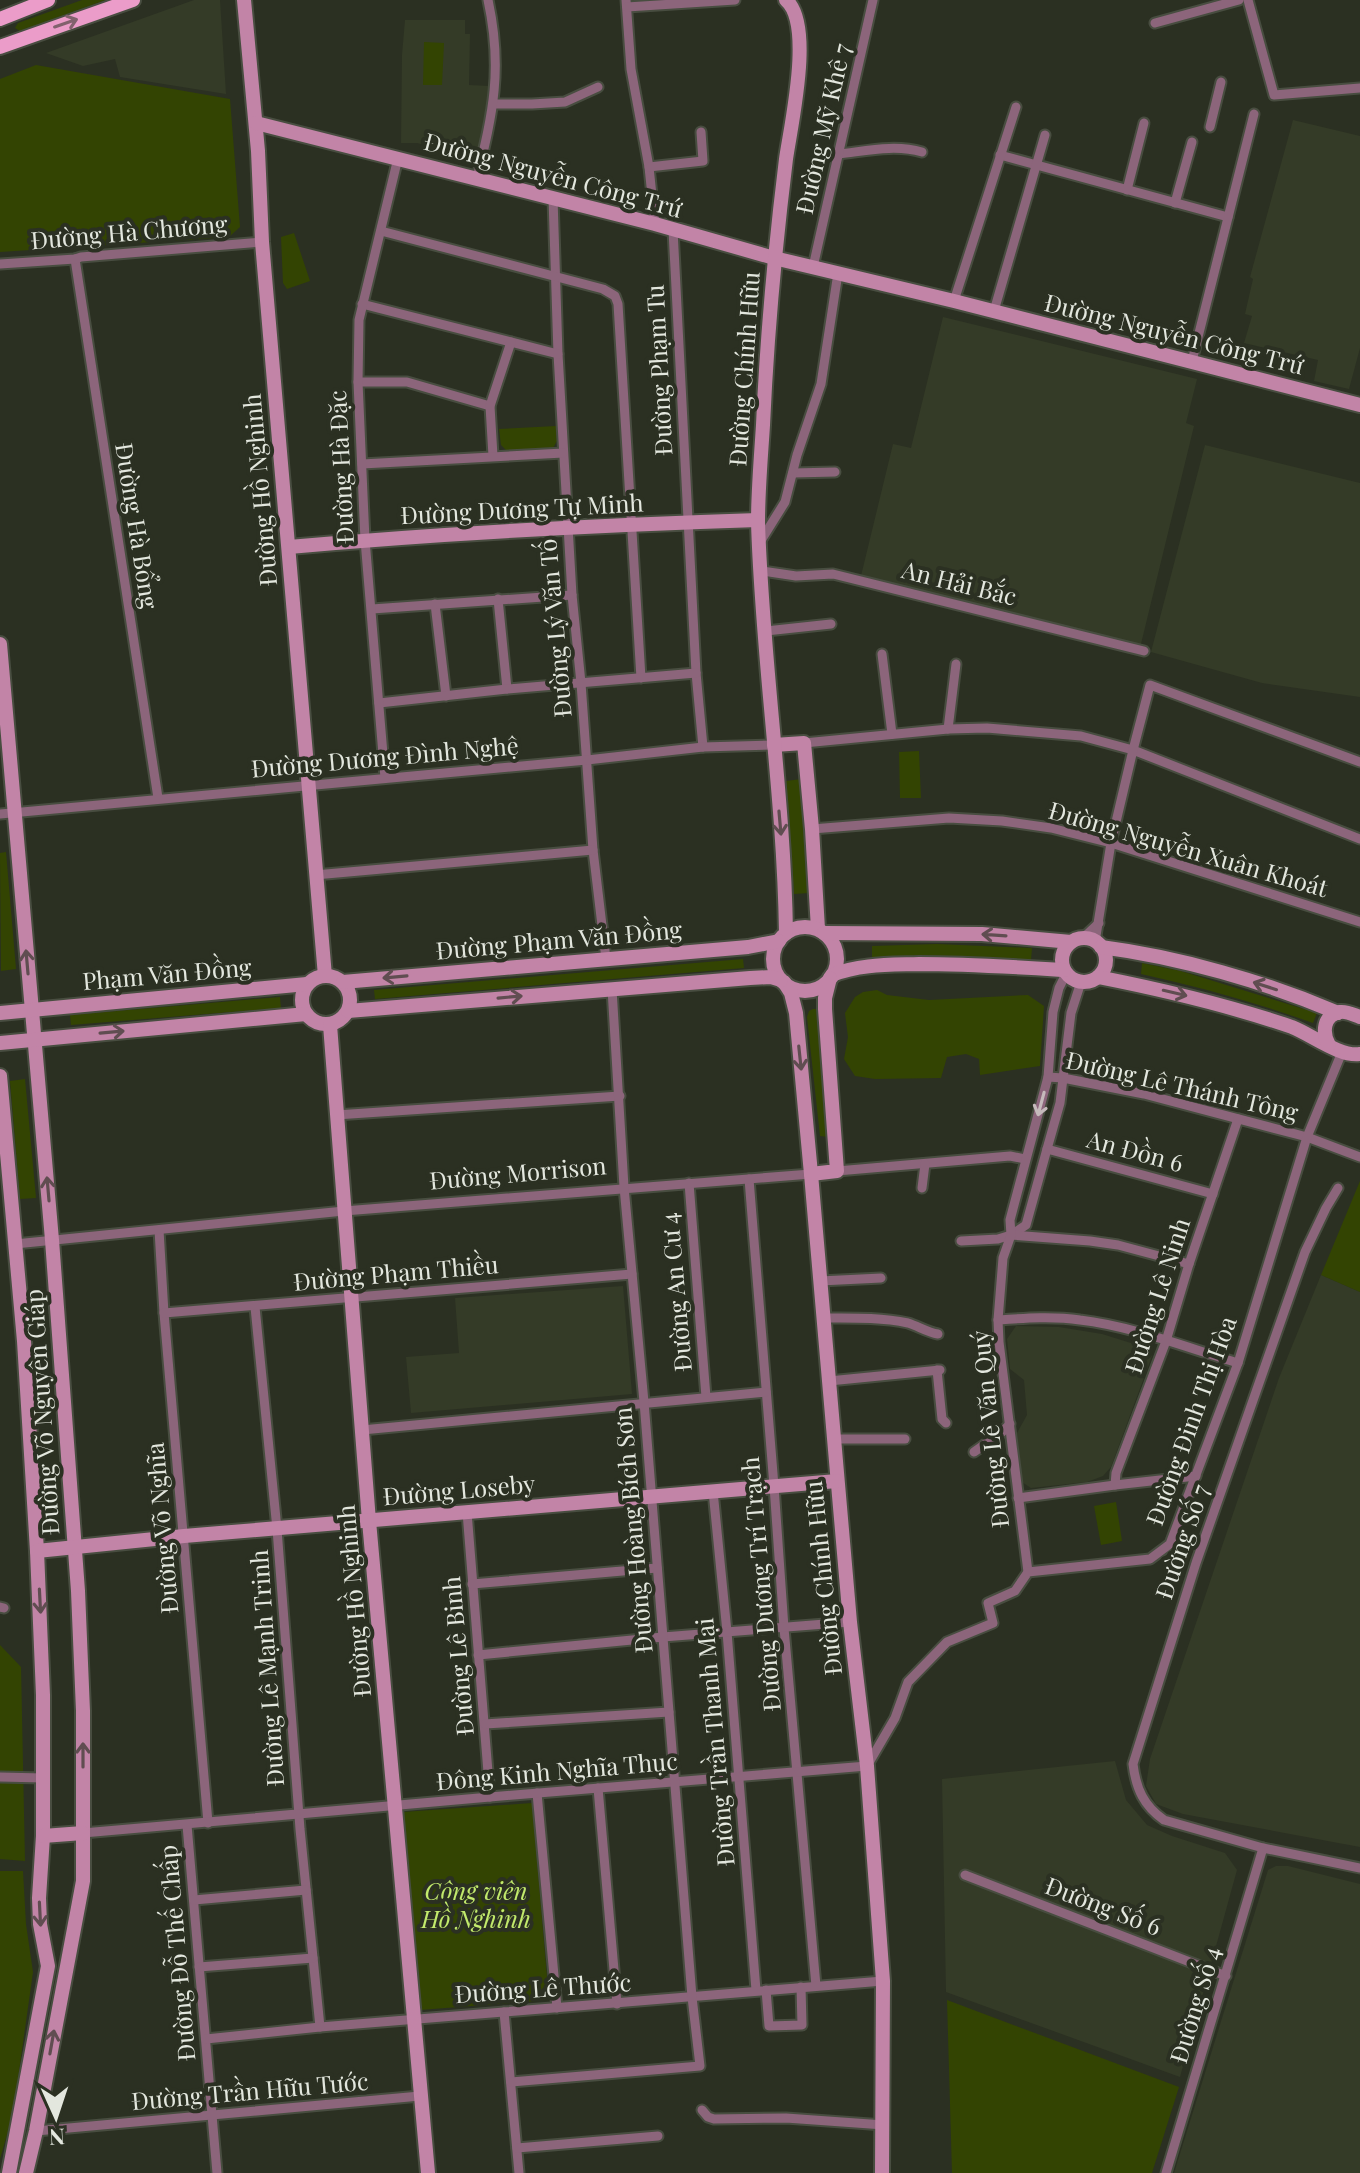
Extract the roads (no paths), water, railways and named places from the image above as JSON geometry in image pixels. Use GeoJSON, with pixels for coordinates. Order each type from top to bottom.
{"type":"FeatureCollection","features":[{"type":"Feature","properties":{"kind":"main road"},"geometry":{"type":"LineString","coordinates":[[0,19],[48,0]]}},
{"type":"Feature","properties":{"kind":"main road"},"geometry":{"type":"LineString","coordinates":[[0,47],[133,0]]}},
{"type":"Feature","properties":{"kind":"street","name":"Đường Hồ Nghinh"},"geometry":{"type":"LineString","coordinates":[[244,0],[325,976]]}},
{"type":"Feature","properties":{"kind":"street"},"geometry":{"type":"LineString","coordinates":[[477,178],[496,77],[496,44],[488,0]]}},
{"type":"Feature","properties":{"kind":"street"},"geometry":{"type":"LineString","coordinates":[[655,224],[649,167],[631,69],[627,4],[735,0]]}},
{"type":"Feature","properties":{"kind":"street","name":"Đường Chính Hữu"},"geometry":{"type":"LineString","coordinates":[[782,937],[786,900],[758,520],[767,331],[799,68],[798,23],[795,12],[786,0]]}},
{"type":"Feature","properties":{"kind":"street","name":"Đường Mỹ Khê 7"},"geometry":{"type":"LineString","coordinates":[[813,267],[873,0]]}},
{"type":"Feature","properties":{"kind":"street"},"geometry":{"type":"LineString","coordinates":[[1155,23],[1239,0]]}},
{"type":"Feature","properties":{"kind":"street"},"geometry":{"type":"LineString","coordinates":[[1248,0],[1274,95],[1360,88]]}},
{"type":"Feature","properties":{"kind":"street"},"geometry":{"type":"LineString","coordinates":[[1210,127],[1221,82]]}},
{"type":"Feature","properties":{"kind":"street"},"geometry":{"type":"LineString","coordinates":[[493,104],[565,102],[598,87]]}},
{"type":"Feature","properties":{"kind":"street"},"geometry":{"type":"LineString","coordinates":[[954,301],[1016,107]]}},
{"type":"Feature","properties":{"kind":"street"},"geometry":{"type":"LineString","coordinates":[[1192,361],[1254,114]]}},
{"type":"Feature","properties":{"kind":"street","name":"Đường Nguyễn Công Trứ"},"geometry":{"type":"LineString","coordinates":[[256,123],[655,224],[774,258],[1360,405]]}},
{"type":"Feature","properties":{"kind":"street"},"geometry":{"type":"LineString","coordinates":[[1127,190],[1144,123]]}},
{"type":"Feature","properties":{"kind":"street"},"geometry":{"type":"LineString","coordinates":[[649,167],[703,161],[701,132]]}},
{"type":"Feature","properties":{"kind":"street"},"geometry":{"type":"LineString","coordinates":[[994,311],[1045,135]]}},
{"type":"Feature","properties":{"kind":"street"},"geometry":{"type":"LineString","coordinates":[[1175,203],[1192,142]]}},
{"type":"Feature","properties":{"kind":"street"},"geometry":{"type":"LineString","coordinates":[[839,154],[890,148],[922,152]]}},
{"type":"Feature","properties":{"kind":"street"},"geometry":{"type":"LineString","coordinates":[[1000,155],[1228,217]]}},
{"type":"Feature","properties":{"kind":"street","name":"Đường Hà Đặc"},"geometry":{"type":"LineString","coordinates":[[385,778],[365,540],[358,382],[359,320],[398,158]]}},
{"type":"Feature","properties":{"kind":"street","name":"Đường Lý Văn Tố"},"geometry":{"type":"LineString","coordinates":[[553,198],[558,354],[572,595],[593,850],[606,959]]}},
{"type":"Feature","properties":{"kind":"street","name":"Đường Phạm Tu"},"geometry":{"type":"LineString","coordinates":[[673,230],[696,673],[703,747]]}},
{"type":"Feature","properties":{"kind":"street"},"geometry":{"type":"LineString","coordinates":[[381,231],[603,289],[615,296],[618,304],[641,678]]}},
{"type":"Feature","properties":{"kind":"street","name":"Đường Hà Chương"},"geometry":{"type":"LineString","coordinates":[[0,264],[78,255],[262,242]]}},
{"type":"Feature","properties":{"kind":"street","name":"Đường Hà Bổng"},"geometry":{"type":"LineString","coordinates":[[78,255],[158,798]]}},
{"type":"Feature","properties":{"kind":"street"},"geometry":{"type":"LineString","coordinates":[[760,542],[785,502],[821,384],[838,273]]}},
{"type":"Feature","properties":{"kind":"street"},"geometry":{"type":"LineString","coordinates":[[362,304],[558,354]]}},
{"type":"Feature","properties":{"kind":"street"},"geometry":{"type":"LineString","coordinates":[[493,456],[490,406],[511,342]]}},
{"type":"Feature","properties":{"kind":"street"},"geometry":{"type":"LineString","coordinates":[[358,382],[407,382],[490,406]]}},
{"type":"Feature","properties":{"kind":"street"},"geometry":{"type":"LineString","coordinates":[[362,464],[563,453]]}},
{"type":"Feature","properties":{"kind":"street"},"geometry":{"type":"LineString","coordinates":[[793,473],[835,472]]}},
{"type":"Feature","properties":{"kind":"street","name":"Đường Dương Tự Minh"},"geometry":{"type":"LineString","coordinates":[[289,547],[568,527],[758,520]]}},
{"type":"Feature","properties":{"kind":"street","name":"An Hải Bắc"},"geometry":{"type":"LineString","coordinates":[[762,571],[796,576],[833,574],[1144,651]]}},
{"type":"Feature","properties":{"kind":"street"},"geometry":{"type":"LineString","coordinates":[[372,609],[572,595]]}},
{"type":"Feature","properties":{"kind":"street"},"geometry":{"type":"LineString","coordinates":[[498,599],[507,689]]}},
{"type":"Feature","properties":{"kind":"street"},"geometry":{"type":"LineString","coordinates":[[435,604],[446,696]]}},
{"type":"Feature","properties":{"kind":"street"},"geometry":{"type":"LineString","coordinates":[[766,631],[831,624]]}},
{"type":"Feature","properties":{"kind":"street","name":"Đường Võ Nguyên Giáp"},"geometry":{"type":"LineString","coordinates":[[0,644],[7,813],[31,1010],[52,1240],[75,1547],[83,1711],[83,1881],[26,2173]]}},
{"type":"Feature","properties":{"kind":"street"},"geometry":{"type":"LineString","coordinates":[[882,654],[892,734]]}},
{"type":"Feature","properties":{"kind":"street"},"geometry":{"type":"LineString","coordinates":[[948,729],[956,664]]}},
{"type":"Feature","properties":{"kind":"street"},"geometry":{"type":"LineString","coordinates":[[379,703],[696,673]]}},
{"type":"Feature","properties":{"kind":"street"},"geometry":{"type":"LineString","coordinates":[[1065,972],[1062,955],[1088,942],[1099,923],[1111,843],[1150,685],[1360,762]]}},
{"type":"Feature","properties":{"kind":"street"},"geometry":{"type":"LineString","coordinates":[[774,745],[948,729],[987,728],[1081,736],[1133,750],[1360,839]]}},
{"type":"Feature","properties":{"kind":"street"},"geometry":{"type":"LineString","coordinates":[[804,743],[821,931],[834,945],[837,960],[825,998],[837,1171]]}},
{"type":"Feature","properties":{"kind":"street","name":"Đường Dương Đình Nghệ"},"geometry":{"type":"LineString","coordinates":[[7,813],[703,747],[774,745]]}},
{"type":"Feature","properties":{"kind":"street","name":"Đường Nguyễn Xuân Khoát"},"geometry":{"type":"LineString","coordinates":[[812,829],[962,819],[1051,828],[1111,843],[1360,922]]}},
{"type":"Feature","properties":{"kind":"street"},"geometry":{"type":"LineString","coordinates":[[315,875],[593,850]]}},
{"type":"Feature","properties":{"kind":"street"},"geometry":{"type":"LineString","coordinates":[[783,981],[777,973],[773,956],[782,937],[801,927],[821,931],[982,934],[1088,942],[1138,952],[1191,964],[1316,1003],[1338,1013],[1359,1013]]}},
{"type":"Feature","properties":{"kind":"street","name":"Đường Phạm Văn Đồng"},"geometry":{"type":"LineString","coordinates":[[343,982],[756,946],[782,937]]}},
{"type":"Feature","properties":{"kind":"street"},"geometry":{"type":"LineString","coordinates":[[348,1011],[771,977],[800,990],[808,990],[817,988],[831,976],[855,967],[903,964],[1000,965],[1065,972],[1081,982],[1098,977],[1106,962],[1088,942]]}},
{"type":"Feature","properties":{"kind":"street","name":"Đường Lê Văn Quý"},"geometry":{"type":"LineString","coordinates":[[1028,1572],[998,1320],[1003,1258],[1011,1235],[1010,1220],[1048,1077],[1053,1012],[1065,972]]}},
{"type":"Feature","properties":{"kind":"street"},"geometry":{"type":"LineString","coordinates":[[325,976],[343,982],[350,993],[348,1011],[330,1025],[313,1021],[306,1014],[302,1002],[307,984],[325,976]]}},
{"type":"Feature","properties":{"kind":"street"},"geometry":{"type":"LineString","coordinates":[[1098,977],[1234,1008],[1307,1033],[1349,1053]]}},
{"type":"Feature","properties":{"kind":"street","name":"Đường Chính Hữu"},"geometry":{"type":"LineString","coordinates":[[783,981],[791,993],[796,1013],[850,1622],[867,1766],[883,1981],[882,2173]]}},
{"type":"Feature","properties":{"kind":"street","name":"Đường Lê Văn Quý"},"geometry":{"type":"LineString","coordinates":[[1011,1235],[1026,1225],[1060,1103],[1071,1013],[1081,982]]}},
{"type":"Feature","properties":{"kind":"street","name":"Phạm Văn Đồng"},"geometry":{"type":"LineString","coordinates":[[31,1010],[307,984]]}},
{"type":"Feature","properties":{"kind":"street","name":"Đường Hoàng Bích Sơn"},"geometry":{"type":"LineString","coordinates":[[511,2082],[700,2066],[624,1187],[612,989]]}},
{"type":"Feature","properties":{"kind":"street"},"geometry":{"type":"LineString","coordinates":[[0,1013],[31,1010]]}},
{"type":"Feature","properties":{"kind":"street"},"geometry":{"type":"LineString","coordinates":[[1338,1013],[1332,1016],[1324,1033],[1349,1053]]}},
{"type":"Feature","properties":{"kind":"street"},"geometry":{"type":"LineString","coordinates":[[0,1043],[306,1014]]}},
{"type":"Feature","properties":{"kind":"street","name":"Đường Hồ Nghinh"},"geometry":{"type":"LineString","coordinates":[[330,1025],[369,1521],[428,2173]]}},
{"type":"Feature","properties":{"kind":"street","name":"Đường Đinh Thị Hòa"},"geometry":{"type":"LineString","coordinates":[[1028,1572],[1150,1559],[1170,1544],[1238,1363],[1307,1137],[1349,1053]]}},
{"type":"Feature","properties":{"kind":"street","name":"Đường Võ Nguyên Giáp"},"geometry":{"type":"LineString","coordinates":[[0,1076],[24,1341],[37,1551],[43,1778],[39,1898],[40,1924],[48,1966],[9,2173]]}},
{"type":"Feature","properties":{"kind":"street","name":"Đường Lê Thánh Tông"},"geometry":{"type":"LineString","coordinates":[[1048,1077],[1144,1094],[1307,1137],[1360,1157]]}},
{"type":"Feature","properties":{"kind":"street"},"geometry":{"type":"LineString","coordinates":[[336,1115],[620,1096]]}},
{"type":"Feature","properties":{"kind":"street","name":"Đường Lê Ninh"},"geometry":{"type":"LineString","coordinates":[[1115,1485],[1116,1473],[1166,1341],[1238,1119]]}},
{"type":"Feature","properties":{"kind":"street","name":"An Đồn 6"},"geometry":{"type":"LineString","coordinates":[[1047,1149],[1213,1194]]}},
{"type":"Feature","properties":{"kind":"street","name":"Đường Morrison"},"geometry":{"type":"LineString","coordinates":[[15,1244],[624,1187],[1010,1156],[1025,1159]]}},
{"type":"Feature","properties":{"kind":"street"},"geometry":{"type":"LineString","coordinates":[[922,1188],[925,1164]]}},
{"type":"Feature","properties":{"kind":"street","name":"Đường Dương Trí Trạch"},"geometry":{"type":"LineString","coordinates":[[749,1179],[816,1986]]}},
{"type":"Feature","properties":{"kind":"street","name":"Đường An Cư 4"},"geometry":{"type":"LineString","coordinates":[[689,1183],[706,1397]]}},
{"type":"Feature","properties":{"kind":"street","name":"Đường Số 7"},"geometry":{"type":"LineString","coordinates":[[1338,1188],[1305,1252],[1196,1563],[1133,1764],[1140,1795],[1164,1820],[1258,1847],[1360,1868]]}},
{"type":"Feature","properties":{"kind":"street","name":"Đường Võ Nghĩa"},"geometry":{"type":"LineString","coordinates":[[159,1230],[208,1823]]}},
{"type":"Feature","properties":{"kind":"street"},"geometry":{"type":"LineString","coordinates":[[961,1241],[998,1239],[1011,1235],[1118,1245],[1189,1264]]}},
{"type":"Feature","properties":{"kind":"street","name":"Đường Phạm Thiều"},"geometry":{"type":"LineString","coordinates":[[164,1313],[632,1274]]}},
{"type":"Feature","properties":{"kind":"street"},"geometry":{"type":"LineString","coordinates":[[820,1281],[881,1278]]}},
{"type":"Feature","properties":{"kind":"street","name":"Đường Lê Mạnh Trinh"},"geometry":{"type":"LineString","coordinates":[[255,1307],[320,2027]]}},
{"type":"Feature","properties":{"kind":"street"},"geometry":{"type":"LineString","coordinates":[[823,1318],[862,1318],[910,1324],[938,1334]]}},
{"type":"Feature","properties":{"kind":"street"},"geometry":{"type":"LineString","coordinates":[[998,1320],[1083,1320],[1238,1363]]}},
{"type":"Feature","properties":{"kind":"street"},"geometry":{"type":"LineString","coordinates":[[829,1381],[939,1370],[942,1419],[946,1423]]}},
{"type":"Feature","properties":{"kind":"street"},"geometry":{"type":"LineString","coordinates":[[362,1430],[766,1392]]}},
{"type":"Feature","properties":{"kind":"street"},"geometry":{"type":"LineString","coordinates":[[974,1452],[1010,1424]]}},
{"type":"Feature","properties":{"kind":"street"},"geometry":{"type":"LineString","coordinates":[[833,1439],[905,1439]]}},
{"type":"Feature","properties":{"kind":"street"},"geometry":{"type":"LineString","coordinates":[[1018,1498],[1196,1476]]}},
{"type":"Feature","properties":{"kind":"street","name":"Đường Loseby"},"geometry":{"type":"LineString","coordinates":[[37,1551],[837,1481]]}},
{"type":"Feature","properties":{"kind":"street","name":"Đường Trần Thanh Mại"},"geometry":{"type":"LineString","coordinates":[[713,1491],[761,1990],[769,2026],[802,2025],[801,1987]]}},
{"type":"Feature","properties":{"kind":"street","name":"Đường Lê Binh"},"geometry":{"type":"LineString","coordinates":[[467,1512],[490,1797]]}},
{"type":"Feature","properties":{"kind":"street"},"geometry":{"type":"LineString","coordinates":[[472,1584],[657,1568]]}},
{"type":"Feature","properties":{"kind":"street"},"geometry":{"type":"LineString","coordinates":[[867,1766],[895,1718],[908,1682],[947,1642],[993,1623],[988,1603],[1015,1591],[1028,1572]]}},
{"type":"Feature","properties":{"kind":"street"},"geometry":{"type":"LineString","coordinates":[[478,1655],[850,1622]]}},
{"type":"Feature","properties":{"kind":"street"},"geometry":{"type":"LineString","coordinates":[[485,1724],[669,1712]]}},
{"type":"Feature","properties":{"kind":"street","name":"Đông Kinh Nghĩa Thục"},"geometry":{"type":"LineString","coordinates":[[83,1833],[867,1766]]}},
{"type":"Feature","properties":{"kind":"street"},"geometry":{"type":"LineString","coordinates":[[0,1777],[43,1778]]}},
{"type":"Feature","properties":{"kind":"street"},"geometry":{"type":"LineString","coordinates":[[598,1788],[617,2004]]}},
{"type":"Feature","properties":{"kind":"street"},"geometry":{"type":"LineString","coordinates":[[537,1793],[557,2008]]}},
{"type":"Feature","properties":{"kind":"street","name":"Đường Đỗ Thế Chấp"},"geometry":{"type":"LineString","coordinates":[[187,1825],[217,2173]]}},
{"type":"Feature","properties":{"kind":"street"},"geometry":{"type":"LineString","coordinates":[[43,1836],[83,1833]]}},
{"type":"Feature","properties":{"kind":"street","name":"Đường Số 4"},"geometry":{"type":"LineString","coordinates":[[1166,2173],[1226,1976],[1258,1847]]}},
{"type":"Feature","properties":{"kind":"street","name":"Đường Số 6"},"geometry":{"type":"LineString","coordinates":[[965,1875],[1226,1976]]}},
{"type":"Feature","properties":{"kind":"street"},"geometry":{"type":"LineString","coordinates":[[194,1900],[306,1890]]}},
{"type":"Feature","properties":{"kind":"street"},"geometry":{"type":"LineString","coordinates":[[199,1967],[313,1958]]}},
{"type":"Feature","properties":{"kind":"street","name":"Đường Lê Thước"},"geometry":{"type":"LineString","coordinates":[[206,2039],[883,1981]]}},
{"type":"Feature","properties":{"kind":"street"},"geometry":{"type":"LineString","coordinates":[[504,2012],[519,2173]]}},
{"type":"Feature","properties":{"kind":"street","name":"Đường Trần Hữu Tước"},"geometry":{"type":"LineString","coordinates":[[36,2131],[420,2096]]}},
{"type":"Feature","properties":{"kind":"street"},"geometry":{"type":"LineString","coordinates":[[702,2110],[714,2119],[786,2118],[884,2125]]}},
{"type":"Feature","properties":{"kind":"street"},"geometry":{"type":"LineString","coordinates":[[19,2129],[36,2131]]}},
{"type":"Feature","properties":{"kind":"street"},"geometry":{"type":"LineString","coordinates":[[517,2148],[658,2136]]}},
{"type":"Feature","properties":{"kind":"park label","name":"Công viên Hồ Nghinh"},"geometry":{"type":"Point","coordinates":[476,1906]}}]}
